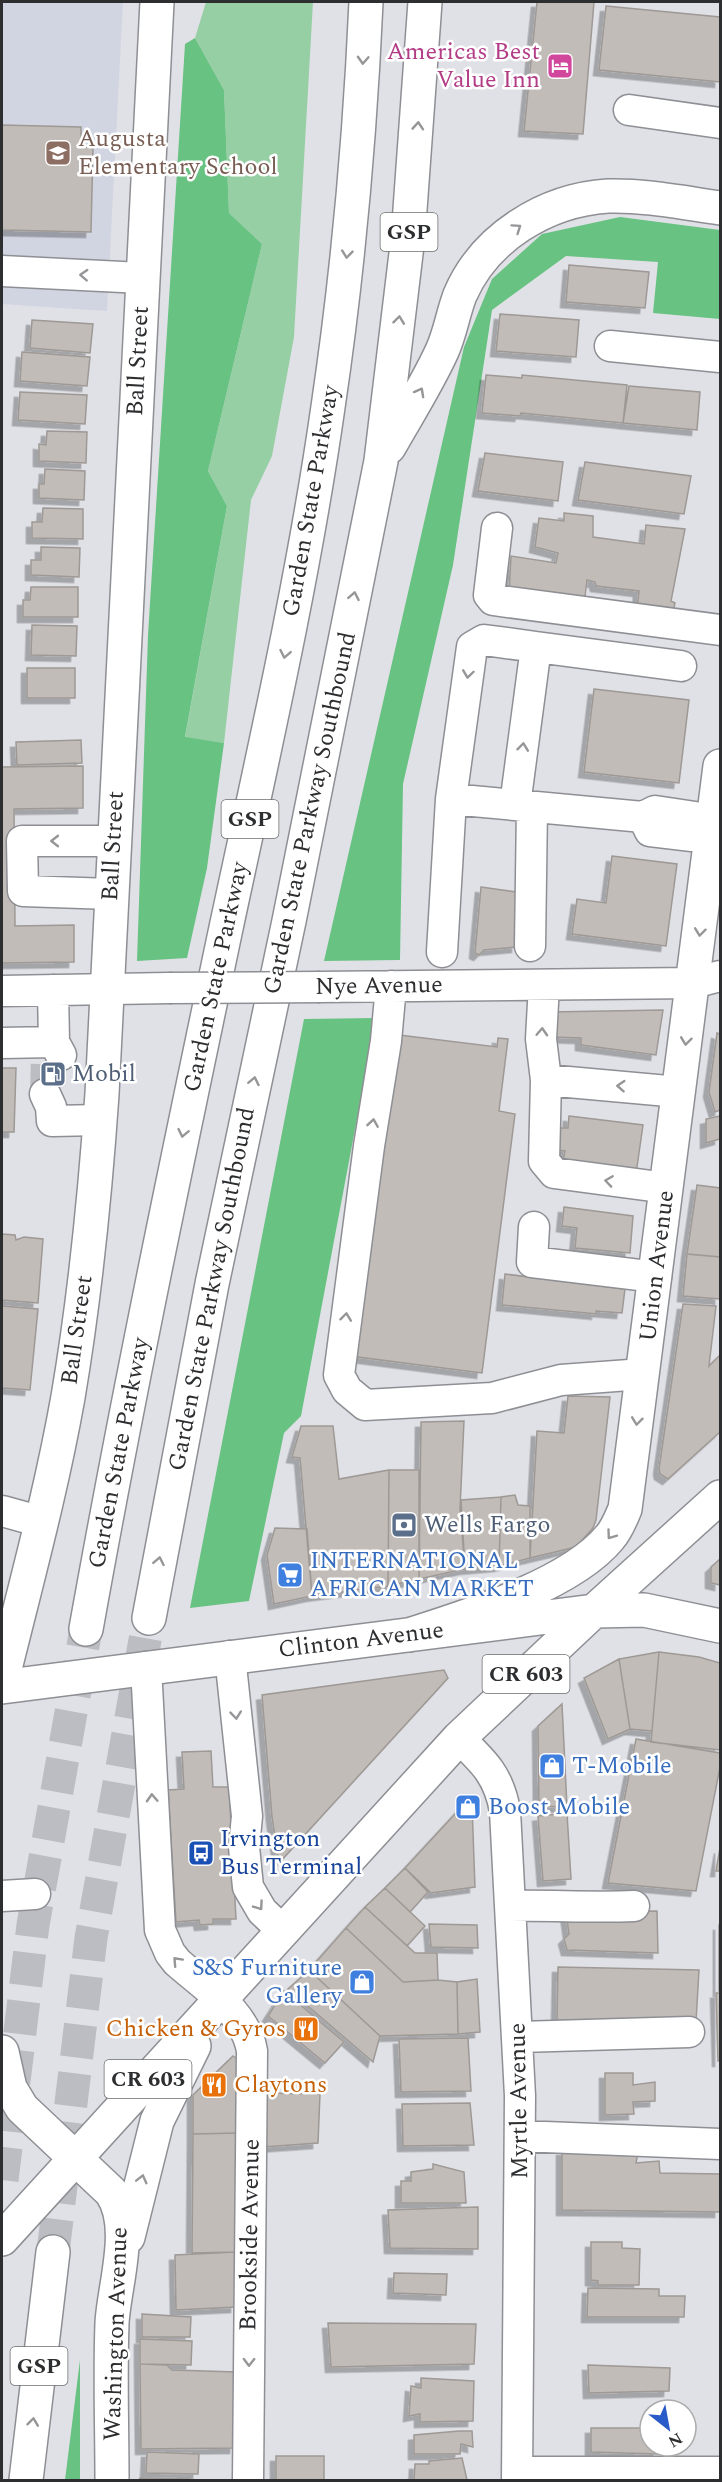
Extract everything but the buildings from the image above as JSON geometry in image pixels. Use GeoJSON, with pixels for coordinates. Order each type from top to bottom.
{"type":"FeatureCollection","features":[{"type":"Feature","properties":{"kind":"main road","name":"Ball Street"},"geometry":{"type":"LineString","coordinates":[[2,1682],[42,1522],[68,1399],[92,1212],[100,1120],[156,2]]}},
{"type":"Feature","properties":{"kind":"main road","name":"Garden State Parkway"},"geometry":{"type":"LineString","coordinates":[[86,1629],[133,1373],[282,665],[315,490],[332,381],[350,226],[359,137],[366,2]]}},
{"type":"Feature","properties":{"kind":"main road","name":"Garden State Parkway Southbound"},"geometry":{"type":"LineString","coordinates":[[148,1618],[212,1284],[291,909],[381,461],[408,237],[425,2]]}},
{"type":"Feature","properties":{"kind":"main road"},"geometry":{"type":"LineString","coordinates":[[381,461],[443,350],[453,315],[471,275],[497,244],[512,231],[549,209],[588,198],[629,197],[720,208]]}},
{"type":"Feature","properties":{"kind":"main road","name":"Union Avenue"},"geometry":{"type":"LineString","coordinates":[[409,1635],[472,1614],[579,1565],[603,1546],[613,1534],[625,1509],[679,1092],[707,979],[713,890],[713,831],[720,769]]}},
{"type":"Feature","properties":{"kind":"main road","name":"CR 603"},"geometry":{"type":"LineString","coordinates":[[2,2239],[459,1738],[720,1497]]}},
{"type":"Feature","properties":{"kind":"main road","name":"Clinton Avenue"},"geometry":{"type":"LineString","coordinates":[[2,1687],[594,1611],[644,1610],[720,1626]]}},
{"type":"Feature","properties":{"kind":"main road"},"geometry":{"type":"LineString","coordinates":[[119,2277],[157,2121],[177,2078],[220,2000]]}},
{"type":"Feature","properties":{"kind":"main road","name":"Washington Avenue"},"geometry":{"type":"LineString","coordinates":[[2,2052],[6,2077],[15,2099],[30,2116],[104,2185],[117,2201],[122,2224],[119,2277],[112,2323],[112,2481]]}},
{"type":"Feature","properties":{"kind":"main road","name":"GSP"},"geometry":{"type":"LineString","coordinates":[[26,2481],[53,2252]]}},
{"type":"Feature","properties":{"kind":"street"},"geometry":{"type":"LineString","coordinates":[[629,110],[720,123]]}},
{"type":"Feature","properties":{"kind":"street"},"geometry":{"type":"LineString","coordinates":[[2,271],[142,278]]}},
{"type":"Feature","properties":{"kind":"street"},"geometry":{"type":"LineString","coordinates":[[610,346],[720,357]]}},
{"type":"Feature","properties":{"kind":"street"},"geometry":{"type":"LineString","coordinates":[[497,528],[489,595],[493,600],[720,630]]}},
{"type":"Feature","properties":{"kind":"street"},"geometry":{"type":"LineString","coordinates":[[442,952],[452,799],[472,647],[484,640],[681,666]]}},
{"type":"Feature","properties":{"kind":"street"},"geometry":{"type":"LineString","coordinates":[[530,946],[524,806],[536,647]]}},
{"type":"Feature","properties":{"kind":"street"},"geometry":{"type":"LineString","coordinates":[[452,799],[643,818],[655,811],[695,817],[713,831]]}},
{"type":"Feature","properties":{"kind":"street"},"geometry":{"type":"LineString","coordinates":[[111,894],[23,891],[22,841],[113,841]]}},
{"type":"Feature","properties":{"kind":"street","name":"Nye Avenue"},"geometry":{"type":"LineString","coordinates":[[2,990],[544,984],[707,979]]}},
{"type":"Feature","properties":{"kind":"street"},"geometry":{"type":"LineString","coordinates":[[544,984],[541,1039],[546,1080],[544,1161],[554,1173],[667,1188]]}},
{"type":"Feature","properties":{"kind":"street"},"geometry":{"type":"LineString","coordinates":[[391,986],[386,1041],[366,1168],[339,1375],[347,1390],[365,1405],[492,1398],[561,1380],[643,1374]]}},
{"type":"Feature","properties":{"kind":"street"},"geometry":{"type":"LineString","coordinates":[[2,1043],[54,1050],[53,990]]}},
{"type":"Feature","properties":{"kind":"street"},"geometry":{"type":"LineString","coordinates":[[546,1080],[679,1092]]}},
{"type":"Feature","properties":{"kind":"street"},"geometry":{"type":"LineString","coordinates":[[52,1098],[52,1120],[100,1120]]}},
{"type":"Feature","properties":{"kind":"street"},"geometry":{"type":"LineString","coordinates":[[534,1227],[532,1262],[656,1277]]}},
{"type":"Feature","properties":{"kind":"street"},"geometry":{"type":"LineString","coordinates":[[2,1511],[42,1522]]}},
{"type":"Feature","properties":{"kind":"street"},"geometry":{"type":"LineString","coordinates":[[230,1656],[247,1816],[244,1847],[248,1887],[262,1911],[283,1931]]}},
{"type":"Feature","properties":{"kind":"street","name":"Brookside Avenue"},"geometry":{"type":"LineString","coordinates":[[146,1667],[160,1930],[170,1953],[177,1962],[242,2022],[252,2051],[248,2481]]}},
{"type":"Feature","properties":{"kind":"street","name":"Myrtle Avenue"},"geometry":{"type":"LineString","coordinates":[[459,1738],[487,1766],[500,1788],[505,1811],[519,2037],[517,2476]]}},
{"type":"Feature","properties":{"kind":"street"},"geometry":{"type":"LineString","coordinates":[[2,1896],[35,1894]]}},
{"type":"Feature","properties":{"kind":"street"},"geometry":{"type":"LineString","coordinates":[[511,1906],[556,1905],[598,1908],[634,1906]]}},
{"type":"Feature","properties":{"kind":"street"},"geometry":{"type":"LineString","coordinates":[[519,2037],[689,2032]]}},
{"type":"Feature","properties":{"kind":"street"},"geometry":{"type":"LineString","coordinates":[[520,2136],[720,2144]]}},
{"type":"Feature","properties":{"kind":"street"},"geometry":{"type":"LineString","coordinates":[[517,2476],[720,2472]]}},
{"type":"Feature","properties":{"kind":"shaded area","name":"Augusta Elementary School"},"geometry":{"type":"Polygon","coordinates":[[[2,2],[123,2],[107,311],[2,304],[2,2]]]}},
{"type":"Feature","properties":{"kind":"green space"},"geometry":{"type":"Polygon","coordinates":[[[206,2],[313,2],[294,337],[272,456],[251,500],[224,743],[185,738],[227,506],[208,471],[262,244],[229,213],[224,90],[195,38],[206,2]]]}},
{"type":"Feature","properties":{"kind":"green space"},"geometry":{"type":"Polygon","coordinates":[[[195,38],[224,90],[229,213],[262,244],[208,471],[227,506],[185,737],[224,743],[207,868],[187,958],[137,961],[148,635],[185,44],[195,38]]]}},
{"type":"Feature","properties":{"kind":"green space"},"geometry":{"type":"Polygon","coordinates":[[[620,217],[720,230],[720,319],[653,313],[658,262],[566,256],[492,310],[453,565],[403,784],[400,960],[324,961],[464,347],[492,279],[542,234],[620,217]]]}},
{"type":"Feature","properties":{"kind":"green space"},"geometry":{"type":"Polygon","coordinates":[[[376,1018],[301,1416],[284,1433],[249,1601],[190,1608],[304,1019],[376,1018]]]}},
{"type":"Feature","properties":{"kind":"green space"},"geometry":{"type":"Polygon","coordinates":[[[80,2360],[80,2480],[65,2480],[80,2360]]]}},
{"type":"Feature","properties":{"kind":"tunnel"},"geometry":{"type":"LineString","coordinates":[[45,1094],[46,1054]]}},
{"type":"Feature","properties":{"kind":"tunnel"},"geometry":{"type":"LineString","coordinates":[[53,2252],[91,1938],[149,1618]]}},
{"type":"Feature","properties":{"kind":"tunnel"},"geometry":{"type":"LineString","coordinates":[[2,2180],[33,1925],[86,1629]]}},
{"type":"Feature","properties":{"kind":"place","name":"Americas Best Value Inn"},"geometry":{"type":"Point","coordinates":[560,66]}},
{"type":"Feature","properties":{"kind":"place","name":"Augusta Elementary School"},"geometry":{"type":"Point","coordinates":[58,153]}},
{"type":"Feature","properties":{"kind":"place","name":"Mobil"},"geometry":{"type":"Point","coordinates":[53,1074]}},
{"type":"Feature","properties":{"kind":"place","name":"Wells Fargo"},"geometry":{"type":"Point","coordinates":[404,1525]}},
{"type":"Feature","properties":{"kind":"place","name":"INTERNATIONAL AFRICAN MARKET"},"geometry":{"type":"Point","coordinates":[290,1575]}},
{"type":"Feature","properties":{"kind":"place","name":"T-Mobile"},"geometry":{"type":"Point","coordinates":[552,1766]}},
{"type":"Feature","properties":{"kind":"place","name":"Boost Mobile"},"geometry":{"type":"Point","coordinates":[468,1807]}},
{"type":"Feature","properties":{"kind":"place","name":"Irvington Bus Terminal"},"geometry":{"type":"Point","coordinates":[201,1853]}},
{"type":"Feature","properties":{"kind":"place","name":"S&S Furniture Gallery"},"geometry":{"type":"Point","coordinates":[362,1982]}},
{"type":"Feature","properties":{"kind":"place","name":"Chicken & Gyros"},"geometry":{"type":"Point","coordinates":[306,2029]}},
{"type":"Feature","properties":{"kind":"place","name":"Claytons"},"geometry":{"type":"Point","coordinates":[214,2085]}}]}
